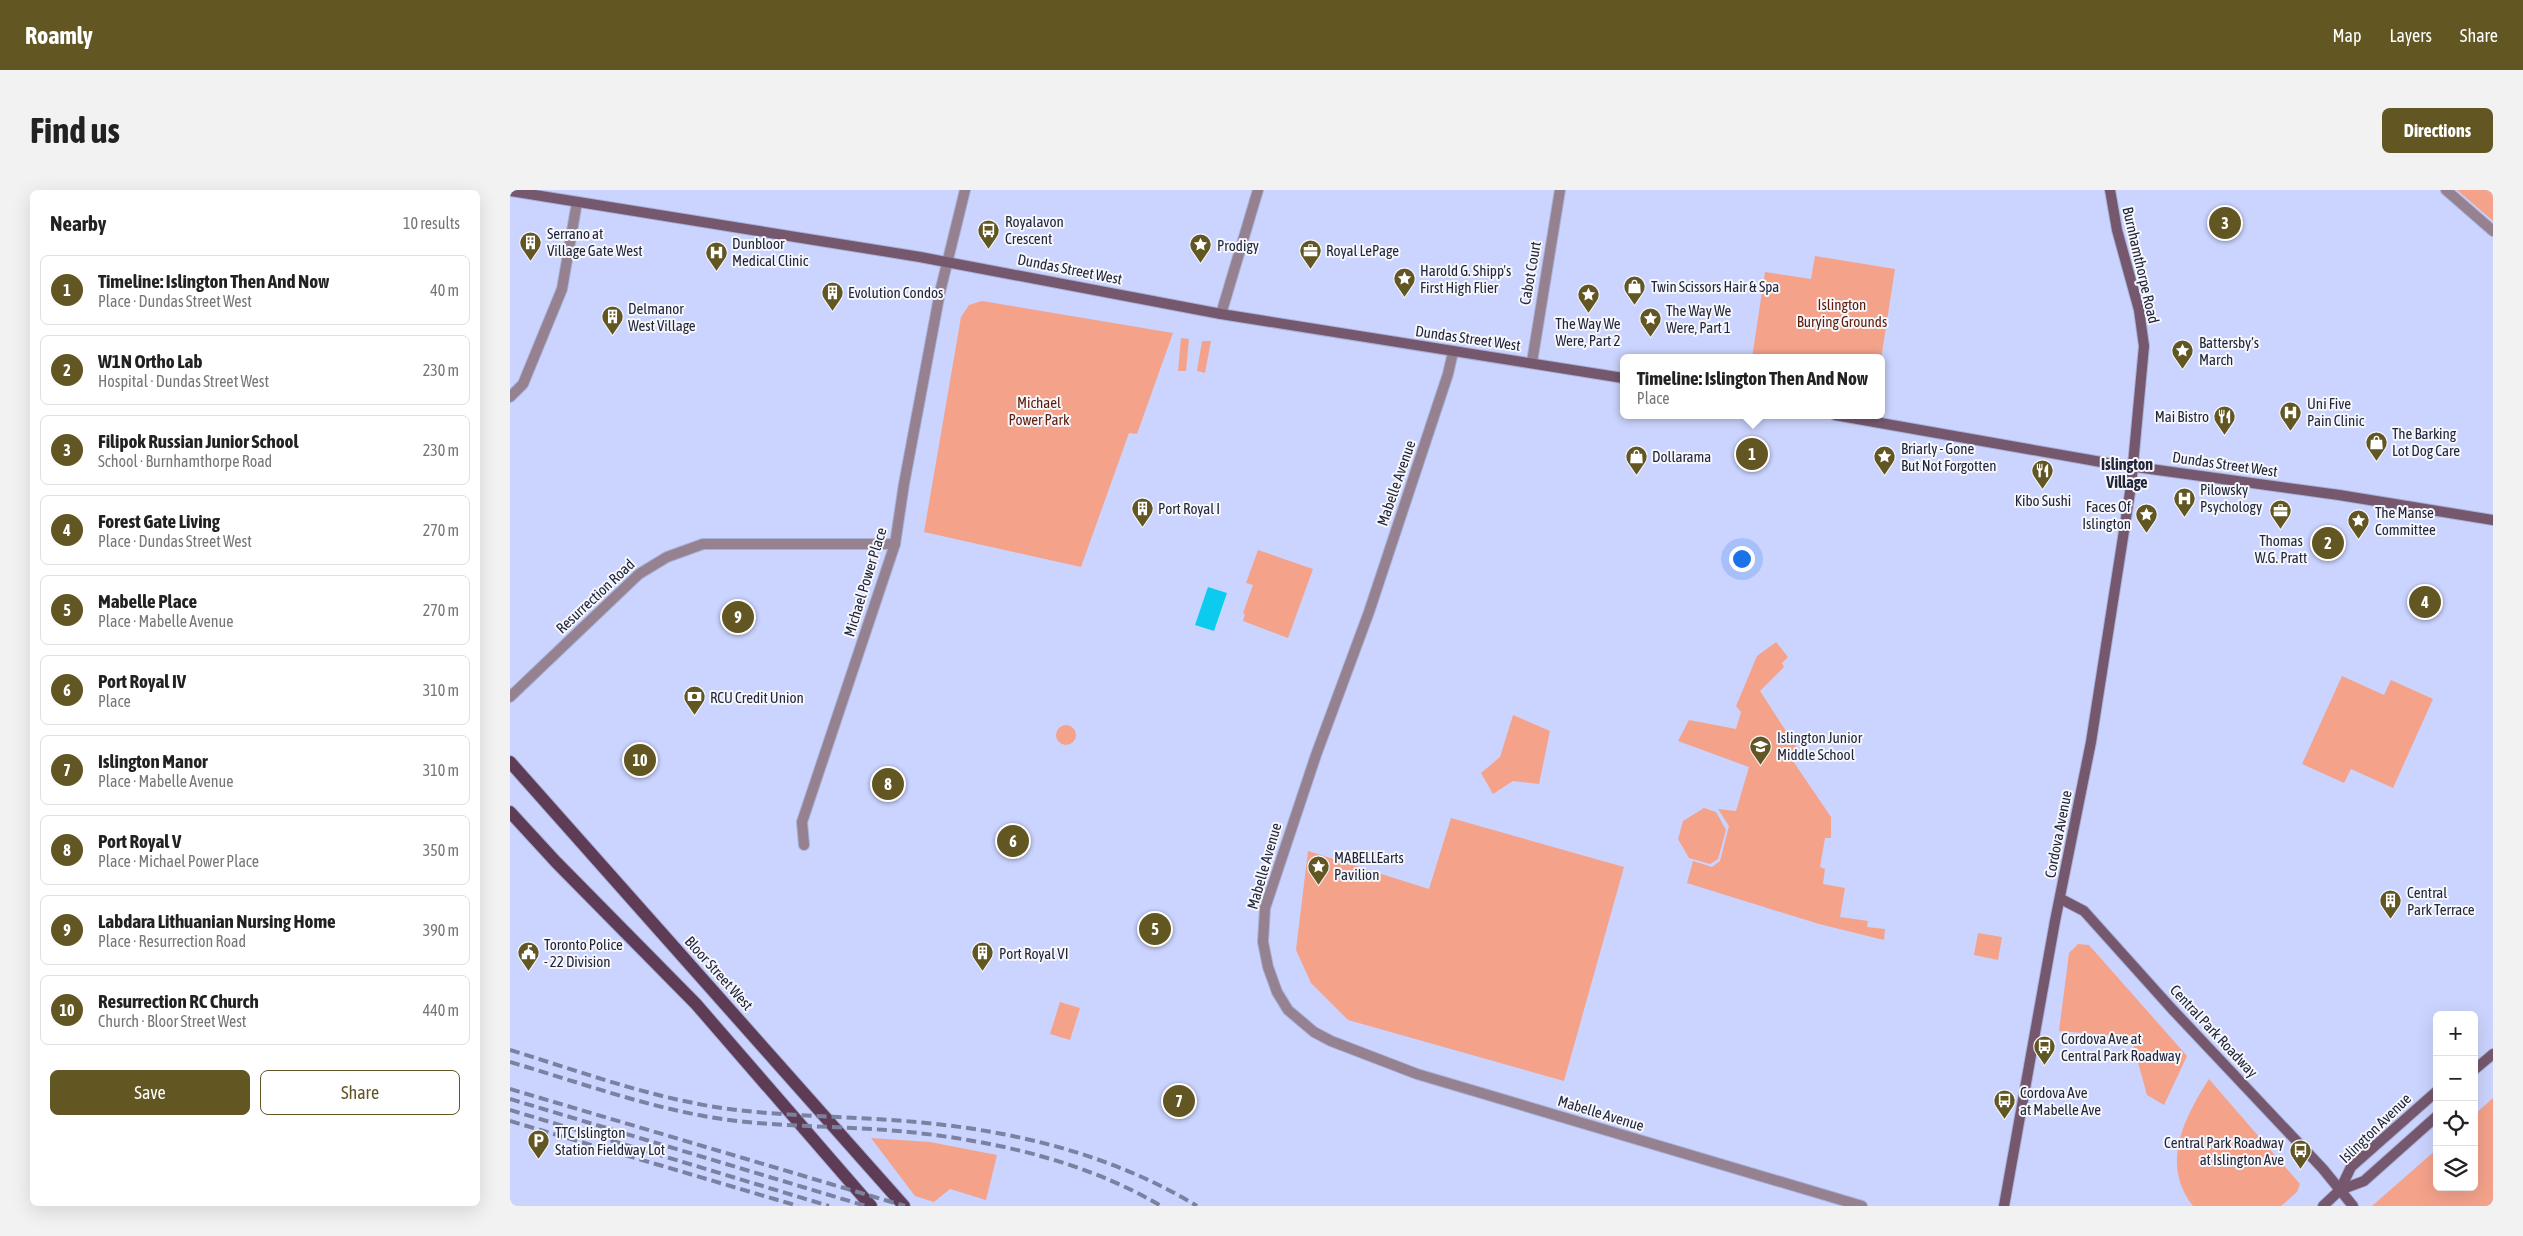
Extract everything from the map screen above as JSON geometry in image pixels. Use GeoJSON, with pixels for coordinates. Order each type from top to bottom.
{"type":"FeatureCollection","features":[{"type":"Feature","properties":{"kind":"main road","name":"Burnhamthorpe Road"},"geometry":{"type":"LineString","coordinates":[[2110,190],[2117,230],[2139,310],[2144,346],[2133,467]]}},
{"type":"Feature","properties":{"kind":"main road","name":"Dundas Street West"},"geometry":{"type":"LineString","coordinates":[[510,191],[946,262],[1221,314],[1620,377]]}},
{"type":"Feature","properties":{"kind":"main road","name":"Dundas Street West"},"geometry":{"type":"LineString","coordinates":[[1858,419],[2133,467],[2348,496],[2493,520]]}},
{"type":"Feature","properties":{"kind":"main road","name":"Cordova Avenue"},"geometry":{"type":"LineString","coordinates":[[2004,1206],[2091,742],[2117,585],[2133,467]]}},
{"type":"Feature","properties":{"kind":"main road","name":"Bloor Street West"},"geometry":{"type":"LineString","coordinates":[[510,762],[904,1206]]}},
{"type":"Feature","properties":{"kind":"main road"},"geometry":{"type":"LineString","coordinates":[[510,812],[696,1004],[871,1206]]}},
{"type":"Feature","properties":{"kind":"main road","name":"Central Park Roadway"},"geometry":{"type":"LineString","coordinates":[[2061,898],[2084,911],[2340,1190]]}},
{"type":"Feature","properties":{"kind":"main road"},"geometry":{"type":"LineString","coordinates":[[2478,1067],[2493,1054]]}},
{"type":"Feature","properties":{"kind":"main road","name":"Islington Avenue"},"geometry":{"type":"LineString","coordinates":[[2323,1206],[2340,1190],[2351,1167],[2433,1095]]}},
{"type":"Feature","properties":{"kind":"main road","name":"Islington Avenue"},"geometry":{"type":"LineString","coordinates":[[2340,1190],[2364,1181],[2433,1120]]}},
{"type":"Feature","properties":{"kind":"main road"},"geometry":{"type":"LineString","coordinates":[[2340,1190],[2353,1206]]}},
{"type":"Feature","properties":{"kind":"street"},"geometry":{"type":"LineString","coordinates":[[946,262],[965,190]]}},
{"type":"Feature","properties":{"kind":"street"},"geometry":{"type":"LineString","coordinates":[[1221,314],[1258,190]]}},
{"type":"Feature","properties":{"kind":"street","name":"Cabot Court"},"geometry":{"type":"LineString","coordinates":[[1532,362],[1560,190]]}},
{"type":"Feature","properties":{"kind":"street"},"geometry":{"type":"LineString","coordinates":[[2446,190],[2493,231]]}},
{"type":"Feature","properties":{"kind":"street"},"geometry":{"type":"LineString","coordinates":[[510,397],[523,384],[562,289],[577,202]]}},
{"type":"Feature","properties":{"kind":"street","name":"Michael Power Place"},"geometry":{"type":"LineString","coordinates":[[804,845],[802,822],[896,544],[904,484],[946,262]]}},
{"type":"Feature","properties":{"kind":"street","name":"Mabelle Avenue"},"geometry":{"type":"LineString","coordinates":[[1452,352],[1439,402],[1369,612],[1316,755],[1264,908],[1262,942],[1277,992],[1288,1010],[1314,1032],[1331,1041],[1417,1074],[1862,1206]]}},
{"type":"Feature","properties":{"kind":"street","name":"Resurrection Road"},"geometry":{"type":"LineString","coordinates":[[510,696],[639,574],[667,557],[703,544],[896,544]]}},
{"type":"Feature","properties":{"kind":"green space"},"geometry":{"type":"Polygon","coordinates":[[[2457,190],[2493,190],[2493,221],[2457,190]]]}},
{"type":"Feature","properties":{"kind":"green space","name":"Islington Burying Grounds"},"geometry":{"type":"Polygon","coordinates":[[[1815,256],[1895,269],[1882,354],[1753,354],[1765,272],[1811,279],[1815,256]]]}},
{"type":"Feature","properties":{"kind":"green space","name":"Michael Power Park"},"geometry":{"type":"Polygon","coordinates":[[[982,301],[1173,333],[1137,434],[1129,433],[1081,567],[924,532],[961,317],[969,305],[982,301]]]}},
{"type":"Feature","properties":{"kind":"green space"},"geometry":{"type":"Polygon","coordinates":[[[1181,338],[1189,339],[1186,371],[1178,371],[1181,338]]]}},
{"type":"Feature","properties":{"kind":"green space"},"geometry":{"type":"Polygon","coordinates":[[[1202,341],[1211,341],[1205,373],[1197,371],[1202,341]]]}},
{"type":"Feature","properties":{"kind":"green space"},"geometry":{"type":"Polygon","coordinates":[[[1258,550],[1313,569],[1288,638],[1243,621],[1245,614],[1243,613],[1253,585],[1246,583],[1258,550]]]}},
{"type":"Feature","properties":{"kind":"green space"},"geometry":{"type":"Polygon","coordinates":[[[1776,642],[1788,657],[1782,663],[1784,667],[1760,691],[1801,754],[1793,761],[1831,817],[1831,838],[1825,838],[1820,867],[1825,869],[1823,884],[1845,888],[1840,917],[1868,921],[1867,927],[1885,929],[1884,940],[1819,924],[1687,883],[1693,861],[1712,867],[1720,861],[1729,826],[1718,809],[1736,811],[1749,767],[1678,741],[1689,720],[1736,729],[1741,712],[1736,706],[1757,656],[1776,642]]]}},
{"type":"Feature","properties":{"kind":"green space"},"geometry":{"type":"Polygon","coordinates":[[[2342,676],[2384,695],[2391,680],[2433,699],[2393,788],[2351,769],[2344,783],[2302,764],[2342,676]]]}},
{"type":"Feature","properties":{"kind":"green space"},"geometry":{"type":"Polygon","coordinates":[[[1513,715],[1550,731],[1539,784],[1513,781],[1493,794],[1481,773],[1500,757],[1513,715]]]}},
{"type":"Feature","properties":{"kind":"green space"},"geometry":{"type":"Polygon","coordinates":[[[1062,725],[1070,725],[1076,731],[1076,739],[1070,745],[1062,745],[1056,739],[1056,731],[1062,725]]]}},
{"type":"Feature","properties":{"kind":"green space"},"geometry":{"type":"Polygon","coordinates":[[[1704,808],[1716,812],[1726,830],[1718,859],[1710,864],[1689,858],[1678,839],[1683,821],[1704,808]]]}},
{"type":"Feature","properties":{"kind":"green space"},"geometry":{"type":"Polygon","coordinates":[[[1451,818],[1624,867],[1564,1081],[1348,1020],[1311,983],[1296,950],[1308,851],[1429,889],[1451,818]]]}},
{"type":"Feature","properties":{"kind":"green space"},"geometry":{"type":"Polygon","coordinates":[[[1978,933],[2002,937],[1998,960],[1974,955],[1978,933]]]}},
{"type":"Feature","properties":{"kind":"green space"},"geometry":{"type":"Polygon","coordinates":[[[2078,944],[2089,945],[2187,1056],[2164,1105],[2147,1095],[2131,1037],[2059,1031],[2069,953],[2078,944]]]}},
{"type":"Feature","properties":{"kind":"green space"},"geometry":{"type":"Polygon","coordinates":[[[1060,1002],[1080,1008],[1070,1040],[1050,1034],[1060,1002]]]}},
{"type":"Feature","properties":{"kind":"green space"},"geometry":{"type":"Polygon","coordinates":[[[2209,1079],[2300,1184],[2297,1192],[2281,1206],[2193,1206],[2183,1190],[2178,1174],[2179,1141],[2191,1109],[2209,1079]]]}},
{"type":"Feature","properties":{"kind":"green space"},"geometry":{"type":"Polygon","coordinates":[[[2493,1098],[2493,1206],[2372,1206],[2433,1153],[2433,1191],[2478,1191],[2478,1111],[2493,1098]]]}},
{"type":"Feature","properties":{"kind":"green space"},"geometry":{"type":"Polygon","coordinates":[[[871,1138],[930,1142],[997,1155],[986,1200],[950,1189],[934,1202],[915,1196],[871,1138]]]}},
{"type":"Feature","properties":{"kind":"water"},"geometry":{"type":"Polygon","coordinates":[[[1208,587],[1227,593],[1214,631],[1195,625],[1208,587]]]}},
{"type":"Feature","properties":{"kind":"railway"},"geometry":{"type":"LineString","coordinates":[[510,1050],[646,1092],[729,1109],[931,1123],[1010,1136],[1088,1156],[1125,1170],[1197,1206]]}},
{"type":"Feature","properties":{"kind":"railway"},"geometry":{"type":"LineString","coordinates":[[510,1062],[646,1103],[729,1120],[898,1131],[1000,1146],[1034,1154],[1100,1176],[1161,1206]]}},
{"type":"Feature","properties":{"kind":"railway"},"geometry":{"type":"LineString","coordinates":[[510,1089],[905,1206]]}},
{"type":"Feature","properties":{"kind":"railway"},"geometry":{"type":"LineString","coordinates":[[510,1099],[866,1206]]}},
{"type":"Feature","properties":{"kind":"railway"},"geometry":{"type":"LineString","coordinates":[[510,1110],[829,1206]]}},
{"type":"Feature","properties":{"kind":"railway"},"geometry":{"type":"LineString","coordinates":[[510,1121],[798,1206]]}},
{"type":"Feature","properties":{"kind":"place","name":"Filipok Russian Junior School"},"geometry":{"type":"Point","coordinates":[2225,223]}},
{"type":"Feature","properties":{"kind":"place","name":"Royalavon Crescent"},"geometry":{"type":"Point","coordinates":[989,249]}},
{"type":"Feature","properties":{"kind":"place","name":"Serrano at Village Gate West"},"geometry":{"type":"Point","coordinates":[531,261]}},
{"type":"Feature","properties":{"kind":"place","name":"Prodigy"},"geometry":{"type":"Point","coordinates":[1201,264]}},
{"type":"Feature","properties":{"kind":"place","name":"Royal LePage"},"geometry":{"type":"Point","coordinates":[1310,269]}},
{"type":"Feature","properties":{"kind":"place","name":"Dunbloor Medical Clinic"},"geometry":{"type":"Point","coordinates":[716,271]}},
{"type":"Feature","properties":{"kind":"place","name":"Harold G. Shipp's First High Flier"},"geometry":{"type":"Point","coordinates":[1404,298]}},
{"type":"Feature","properties":{"kind":"place","name":"Twin Scissors Hair & Spa"},"geometry":{"type":"Point","coordinates":[1635,305]}},
{"type":"Feature","properties":{"kind":"place","name":"Evolution Condos"},"geometry":{"type":"Point","coordinates":[832,311]}},
{"type":"Feature","properties":{"kind":"place","name":"The Way We Were, Part 2"},"geometry":{"type":"Point","coordinates":[1588,314]}},
{"type":"Feature","properties":{"kind":"place","name":"Delmanor West Village"},"geometry":{"type":"Point","coordinates":[612,336]}},
{"type":"Feature","properties":{"kind":"place","name":"The Way We Were, Part 1"},"geometry":{"type":"Point","coordinates":[1650,338]}},
{"type":"Feature","properties":{"kind":"place","name":"Battersby’s March"},"geometry":{"type":"Point","coordinates":[2183,370]}},
{"type":"Feature","properties":{"kind":"place","name":"Uni Five Pain Clinic"},"geometry":{"type":"Point","coordinates":[2291,431]}},
{"type":"Feature","properties":{"kind":"place","name":"Mai Bistro"},"geometry":{"type":"Point","coordinates":[2225,435]}},
{"type":"Feature","properties":{"kind":"place","name":"Timeline: Islington Then And Now"},"geometry":{"type":"Point","coordinates":[1752,454]}},
{"type":"Feature","properties":{"kind":"place","name":"The Barking Lot Dog Care"},"geometry":{"type":"Point","coordinates":[2376,461]}},
{"type":"Feature","properties":{"kind":"place","name":"Dollarama"},"geometry":{"type":"Point","coordinates":[1636,475]}},
{"type":"Feature","properties":{"kind":"place","name":"Briarly - Gone But Not Forgotten"},"geometry":{"type":"Point","coordinates":[1885,476]}},
{"type":"Feature","properties":{"kind":"place","name":"Kibo Sushi"},"geometry":{"type":"Point","coordinates":[2043,490]}},
{"type":"Feature","properties":{"kind":"place","name":"Pilowsky Psychology"},"geometry":{"type":"Point","coordinates":[2184,517]}},
{"type":"Feature","properties":{"kind":"place","name":"Port Royal I"},"geometry":{"type":"Point","coordinates":[1142,527]}},
{"type":"Feature","properties":{"kind":"place","name":"Thomas W.G. Pratt"},"geometry":{"type":"Point","coordinates":[2281,530]}},
{"type":"Feature","properties":{"kind":"place","name":"Faces Of Islington"},"geometry":{"type":"Point","coordinates":[2147,534]}},
{"type":"Feature","properties":{"kind":"place","name":"The Manse Committee"},"geometry":{"type":"Point","coordinates":[2359,540]}},
{"type":"Feature","properties":{"kind":"place","name":"W1N Ortho Lab"},"geometry":{"type":"Point","coordinates":[2328,543]}},
{"type":"Feature","properties":{"kind":"place","name":"Forest Gate Living"},"geometry":{"type":"Point","coordinates":[2425,602]}},
{"type":"Feature","properties":{"kind":"place","name":"Labdara Lithuanian Nursing Home"},"geometry":{"type":"Point","coordinates":[738,617]}},
{"type":"Feature","properties":{"kind":"place","name":"RCU Credit Union"},"geometry":{"type":"Point","coordinates":[694,716]}},
{"type":"Feature","properties":{"kind":"place","name":"Resurrection RC Church"},"geometry":{"type":"Point","coordinates":[640,760]}},
{"type":"Feature","properties":{"kind":"place","name":"Islington Junior Middle School"},"geometry":{"type":"Point","coordinates":[1761,765]}},
{"type":"Feature","properties":{"kind":"place","name":"Port Royal V"},"geometry":{"type":"Point","coordinates":[888,784]}},
{"type":"Feature","properties":{"kind":"place","name":"Port Royal IV"},"geometry":{"type":"Point","coordinates":[1013,841]}},
{"type":"Feature","properties":{"kind":"place","name":"MABELLEarts Pavilion"},"geometry":{"type":"Point","coordinates":[1318,885]}},
{"type":"Feature","properties":{"kind":"place","name":"Central Park Terrace"},"geometry":{"type":"Point","coordinates":[2391,920]}},
{"type":"Feature","properties":{"kind":"place","name":"Mabelle Place"},"geometry":{"type":"Point","coordinates":[1155,929]}},
{"type":"Feature","properties":{"kind":"place","name":"Toronto Police - 22 Division"},"geometry":{"type":"Point","coordinates":[528,972]}},
{"type":"Feature","properties":{"kind":"place","name":"Port Royal VI"},"geometry":{"type":"Point","coordinates":[983,972]}},
{"type":"Feature","properties":{"kind":"place","name":"Cordova Ave at Central Park Roadway"},"geometry":{"type":"Point","coordinates":[2045,1066]}},
{"type":"Feature","properties":{"kind":"place","name":"Islington Manor"},"geometry":{"type":"Point","coordinates":[1179,1101]}},
{"type":"Feature","properties":{"kind":"place","name":"Cordova Ave at Mabelle Ave"},"geometry":{"type":"Point","coordinates":[2004,1120]}},
{"type":"Feature","properties":{"kind":"place","name":"TTC Islington Station Fieldway Lot"},"geometry":{"type":"Point","coordinates":[539,1160]}},
{"type":"Feature","properties":{"kind":"place","name":"Central Park Roadway at Islington Ave"},"geometry":{"type":"Point","coordinates":[2300,1170]}},
{"type":"Feature","properties":{"kind":"district","name":"Islington Village"},"geometry":{"type":"Point","coordinates":[2127,473]}}]}
